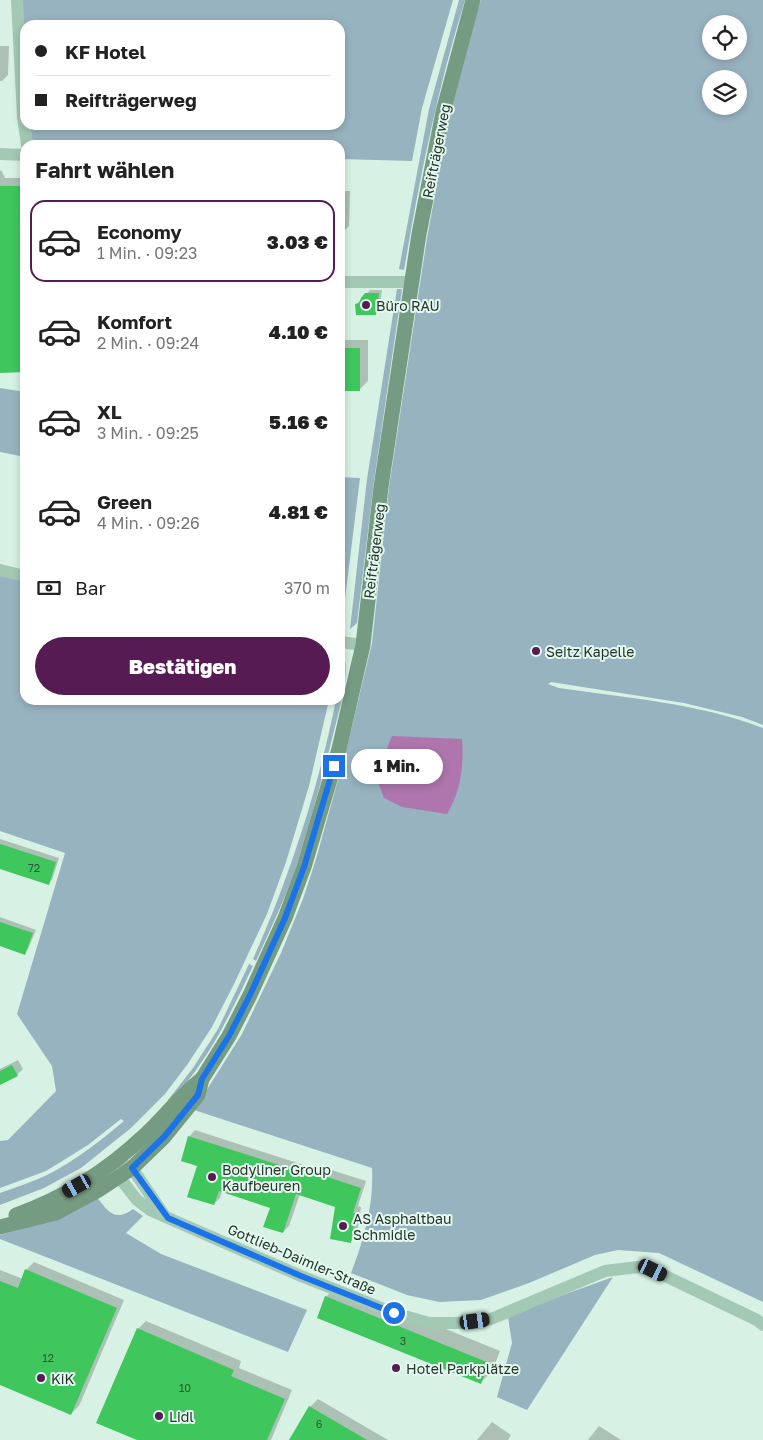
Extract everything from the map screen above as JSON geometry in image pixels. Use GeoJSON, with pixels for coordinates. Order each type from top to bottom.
{"type":"FeatureCollection","features":[{"type":"Feature","properties":{"kind":"street"},"geometry":{"type":"LineString","coordinates":[[17,0],[20,65]]}},
{"type":"Feature","properties":{"kind":"street","name":"Reifträgerweg"},"geometry":{"type":"LineString","coordinates":[[0,1227],[56,1212],[97,1191],[126,1172],[164,1137],[198,1095],[202,1079],[229,1036],[254,988],[285,918],[301,875],[339,749],[363,645],[381,487],[411,282],[443,112],[473,0]]}},
{"type":"Feature","properties":{"kind":"street"},"geometry":{"type":"LineString","coordinates":[[0,154],[20,155]]}},
{"type":"Feature","properties":{"kind":"street"},"geometry":{"type":"LineString","coordinates":[[345,282],[411,282]]}},
{"type":"Feature","properties":{"kind":"street"},"geometry":{"type":"LineString","coordinates":[[0,570],[20,575]]}},
{"type":"Feature","properties":{"kind":"street"},"geometry":{"type":"LineString","coordinates":[[345,643],[363,645]]}},
{"type":"Feature","properties":{"kind":"street","name":"Reifträgerweg"},"geometry":{"type":"LineString","coordinates":[[0,1220],[51,1200],[90,1179],[116,1161],[146,1134],[187,1089],[202,1079]]}},
{"type":"Feature","properties":{"kind":"street"},"geometry":{"type":"LineString","coordinates":[[116,1161],[126,1172]]}},
{"type":"Feature","properties":{"kind":"street","name":"Gottlieb-Daimler-Straße"},"geometry":{"type":"LineString","coordinates":[[126,1172],[136,1200],[150,1210],[301,1276],[394,1313],[429,1323],[460,1323],[491,1319],[605,1271],[638,1267],[653,1270],[757,1320],[763,1325]]}},
{"type":"Feature","properties":{"kind":"shaded area"},"geometry":{"type":"Polygon","coordinates":[[[21,0],[453,0],[422,108],[412,161],[345,159],[345,140],[32,140],[31,130],[345,130],[345,20],[22,20],[21,0]]]}},
{"type":"Feature","properties":{"kind":"shaded area"},"geometry":{"type":"Polygon","coordinates":[[[459,0],[465,0],[430,134],[404,270],[399,269],[429,109],[459,0]]]}},
{"type":"Feature","properties":{"kind":"shaded area"},"geometry":{"type":"Polygon","coordinates":[[[481,0],[763,0],[763,725],[742,717],[684,703],[551,682],[548,684],[559,688],[688,707],[763,728],[763,1302],[659,1253],[618,1250],[595,1255],[529,1283],[481,1300],[439,1302],[407,1295],[351,1273],[370,1209],[372,1168],[194,1110],[242,1034],[281,953],[303,899],[316,859],[346,751],[372,643],[389,487],[427,238],[450,113],[462,61],[481,0]]]}},
{"type":"Feature","properties":{"kind":"shaded area"},"geometry":{"type":"Polygon","coordinates":[[[397,289],[402,289],[374,481],[357,623],[350,629],[367,479],[397,289]]]}},
{"type":"Feature","properties":{"kind":"shaded area"},"geometry":{"type":"Polygon","coordinates":[[[0,388],[20,391],[20,456],[0,452],[0,388]]]}},
{"type":"Feature","properties":{"kind":"shaded area"},"geometry":{"type":"Polygon","coordinates":[[[345,477],[360,478],[345,599],[345,477]]]}},
{"type":"Feature","properties":{"kind":"shaded area"},"geometry":{"type":"Polygon","coordinates":[[[0,574],[20,580],[20,705],[328,705],[309,786],[286,862],[267,914],[212,1027],[165,1094],[131,1128],[81,1168],[44,1188],[0,1205],[0,1193],[47,1175],[87,1150],[124,1121],[121,1119],[88,1145],[46,1171],[0,1188],[0,1141],[8,1140],[56,1091],[52,1066],[17,1014],[65,853],[0,831],[0,574]]]}},
{"type":"Feature","properties":{"kind":"shaded area"},"geometry":{"type":"Polygon","coordinates":[[[335,705],[341,705],[296,867],[256,961],[253,959],[279,896],[302,832],[335,705]]]}},
{"type":"Feature","properties":{"kind":"shaded area"},"geometry":{"type":"Polygon","coordinates":[[[392,736],[462,739],[460,778],[456,796],[447,814],[402,807],[384,798],[376,776],[392,736]]]}},
{"type":"Feature","properties":{"kind":"shaded area"},"geometry":{"type":"Polygon","coordinates":[[[249,964],[253,966],[207,1054],[184,1086],[170,1101],[168,1100],[193,1068],[218,1029],[249,964]]]}},
{"type":"Feature","properties":{"kind":"shaded area"},"geometry":{"type":"Polygon","coordinates":[[[97,1197],[112,1214],[121,1215],[133,1209],[143,1216],[126,1233],[161,1254],[307,1310],[288,1352],[0,1239],[0,1235],[51,1221],[97,1197]]]}},
{"type":"Feature","properties":{"kind":"shaded area"},"geometry":{"type":"Polygon","coordinates":[[[613,1277],[527,1410],[497,1397],[512,1343],[508,1317],[613,1277]]]}},
{"type":"Feature","properties":{"kind":"building"},"geometry":{"type":"Polygon","coordinates":[[[0,186],[20,186],[20,372],[0,373],[0,186]]]}},
{"type":"Feature","properties":{"kind":"building","name":"Büro RAU"},"geometry":{"type":"Polygon","coordinates":[[[365,293],[379,293],[376,315],[356,315],[355,304],[359,303],[365,293]]]}},
{"type":"Feature","properties":{"kind":"building"},"geometry":{"type":"Polygon","coordinates":[[[345,348],[360,348],[360,391],[345,391],[345,348]]]}},
{"type":"Feature","properties":{"kind":"building"},"geometry":{"type":"Polygon","coordinates":[[[0,844],[56,862],[49,885],[0,869],[0,844]]]}},
{"type":"Feature","properties":{"kind":"building"},"geometry":{"type":"Polygon","coordinates":[[[0,922],[33,933],[25,955],[0,946],[0,922]]]}},
{"type":"Feature","properties":{"kind":"building"},"geometry":{"type":"Polygon","coordinates":[[[12,1065],[18,1076],[0,1085],[0,1071],[12,1065]]]}},
{"type":"Feature","properties":{"kind":"building"},"geometry":{"type":"Polygon","coordinates":[[[188,1136],[317,1177],[318,1174],[361,1188],[353,1213],[356,1213],[351,1243],[330,1239],[335,1207],[296,1194],[283,1233],[263,1227],[270,1208],[219,1191],[214,1205],[187,1197],[197,1166],[181,1161],[188,1136]]]}},
{"type":"Feature","properties":{"kind":"building"},"geometry":{"type":"Polygon","coordinates":[[[25,1269],[117,1308],[71,1415],[0,1385],[0,1281],[18,1288],[25,1269]]]}},
{"type":"Feature","properties":{"kind":"building"},"geometry":{"type":"Polygon","coordinates":[[[325,1296],[489,1363],[481,1384],[317,1318],[325,1296]]]}},
{"type":"Feature","properties":{"kind":"building"},"geometry":{"type":"Polygon","coordinates":[[[137,1328],[234,1370],[231,1376],[285,1399],[267,1440],[137,1440],[96,1423],[137,1328]]]}},
{"type":"Feature","properties":{"kind":"building"},"geometry":{"type":"Polygon","coordinates":[[[309,1406],[367,1440],[289,1440],[309,1406]]]}},
{"type":"Feature","properties":{"kind":"place","name":"Büro RAU"},"geometry":{"type":"Point","coordinates":[366,305]}},
{"type":"Feature","properties":{"kind":"place","name":"Seitz Kapelle"},"geometry":{"type":"Point","coordinates":[536,651]}},
{"type":"Feature","properties":{"kind":"place","name":"Bodyliner Group Kaufbeuren"},"geometry":{"type":"Point","coordinates":[212,1177]}},
{"type":"Feature","properties":{"kind":"place","name":"AS Asphaltbau Schmidle"},"geometry":{"type":"Point","coordinates":[343,1226]}},
{"type":"Feature","properties":{"kind":"place","name":"Hotel Parkplätze"},"geometry":{"type":"Point","coordinates":[396,1368]}},
{"type":"Feature","properties":{"kind":"place","name":"KiK"},"geometry":{"type":"Point","coordinates":[41,1378]}},
{"type":"Feature","properties":{"kind":"place","name":"Lidl"},"geometry":{"type":"Point","coordinates":[159,1416]}},
{"type":"Feature","properties":{"kind":"route"},"geometry":{"type":"LineString","coordinates":[[334,766],[304,867],[285,918],[250,995],[229,1036],[202,1079],[198,1095],[164,1137],[132,1168],[157,1206],[168,1218],[301,1276],[394,1313]]}}]}
